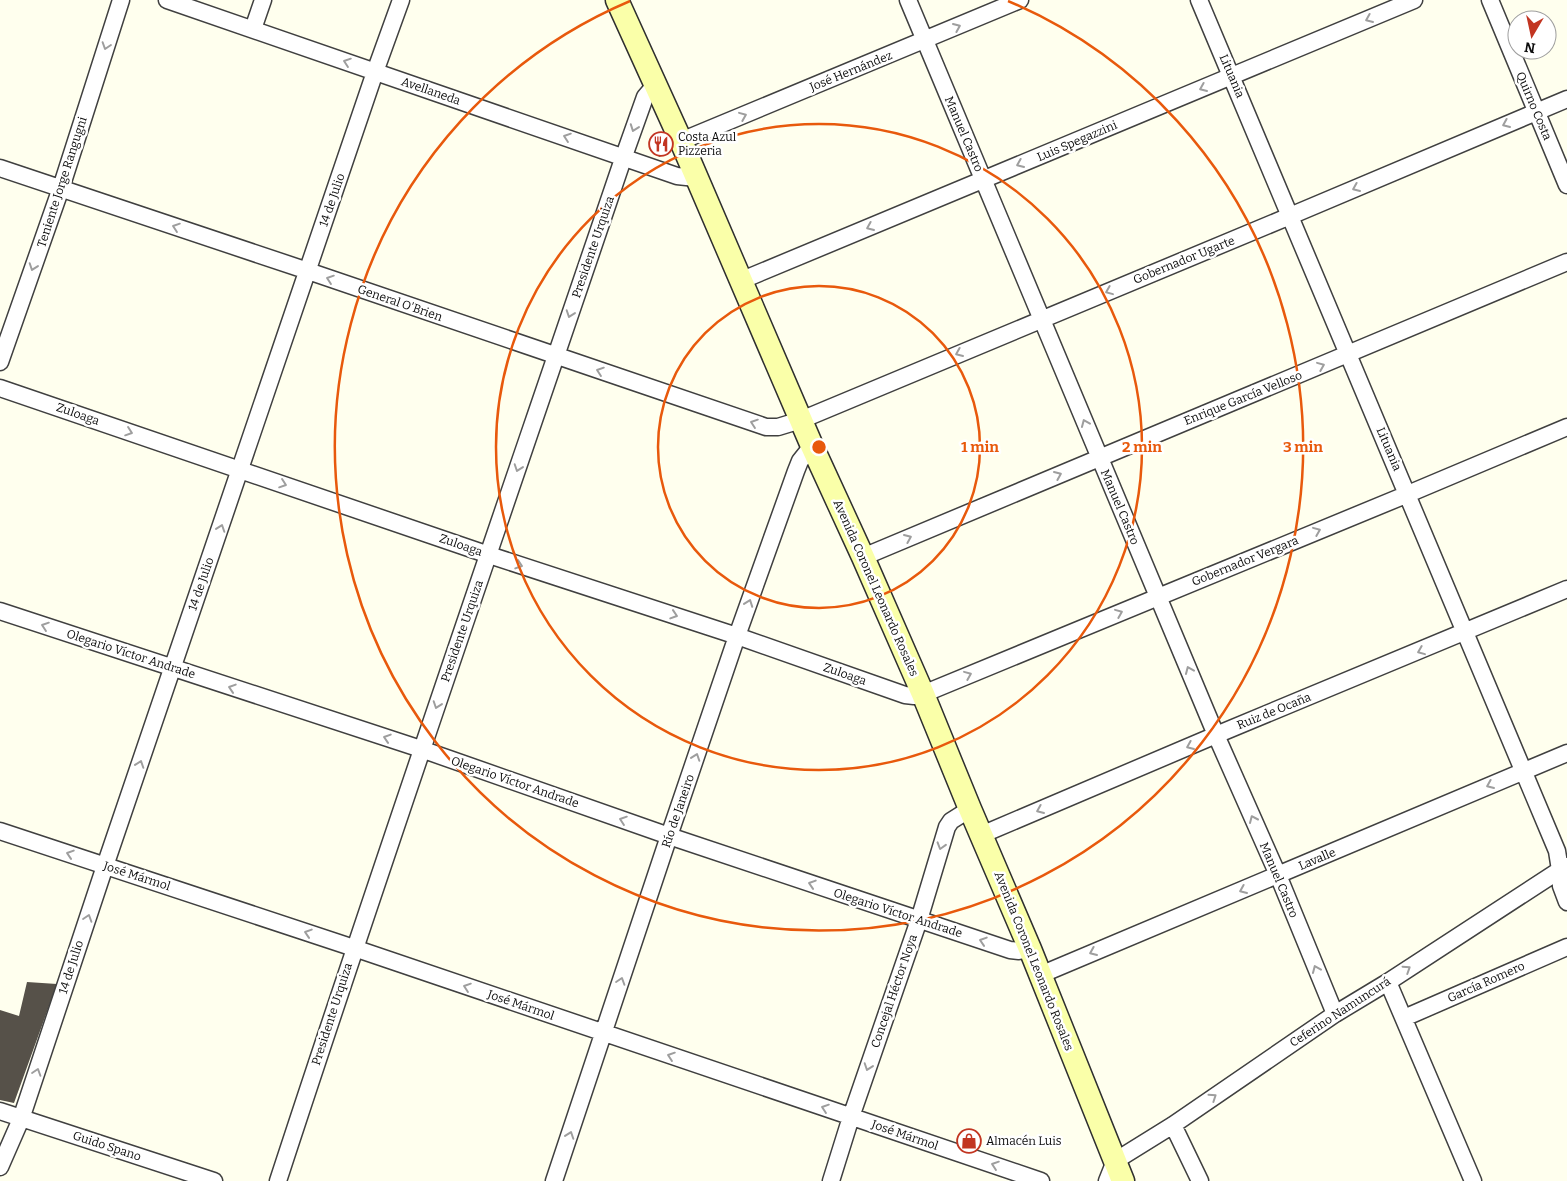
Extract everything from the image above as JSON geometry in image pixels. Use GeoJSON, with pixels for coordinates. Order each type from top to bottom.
{"type":"FeatureCollection","features":[{"type":"Feature","properties":{"kind":"street","name":"Teniente Jorge Rangugni"},"geometry":{"type":"LineString","coordinates":[[0,362],[61,188],[120,0]]}},
{"type":"Feature","properties":{"kind":"street","name":"Avellaneda"},"geometry":{"type":"LineString","coordinates":[[167,0],[624,156],[677,176],[696,178]]}},
{"type":"Feature","properties":{"kind":"street"},"geometry":{"type":"LineString","coordinates":[[253,29],[263,0]]}},
{"type":"Feature","properties":{"kind":"street","name":"14 de Julio"},"geometry":{"type":"LineString","coordinates":[[0,1167],[21,1119],[105,866],[401,0]]}},
{"type":"Feature","properties":{"kind":"street","name":"Avenida Coronel Leonardo Rosales"},"geometry":{"type":"LineString","coordinates":[[617,0],[656,84],[812,446],[923,694],[1030,950],[1115,1174]]}},
{"type":"Feature","properties":{"kind":"street","name":"Manuel Castro"},"geometry":{"type":"LineString","coordinates":[[908,0],[1335,1014]]}},
{"type":"Feature","properties":{"kind":"street","name":"José Hernández"},"geometry":{"type":"LineString","coordinates":[[681,141],[1020,0]]}},
{"type":"Feature","properties":{"kind":"street","name":"Lituania"},"geometry":{"type":"LineString","coordinates":[[1199,0],[1525,771],[1564,868],[1561,886],[1567,902]]}},
{"type":"Feature","properties":{"kind":"street","name":"Luis Spegazzini"},"geometry":{"type":"LineString","coordinates":[[740,281],[1414,0]]}},
{"type":"Feature","properties":{"kind":"street","name":"Quirno Costa"},"geometry":{"type":"LineString","coordinates":[[1490,0],[1567,185]]}},
{"type":"Feature","properties":{"kind":"street","name":"Presidente Urquiza"},"geometry":{"type":"LineString","coordinates":[[278,1181],[421,749],[489,555],[624,156],[645,97],[656,84]]}},
{"type":"Feature","properties":{"kind":"street","name":"Gobernador Ugarte"},"geometry":{"type":"LineString","coordinates":[[801,420],[1567,99]]}},
{"type":"Feature","properties":{"kind":"street","name":"General O'Brien"},"geometry":{"type":"LineString","coordinates":[[0,168],[766,428],[778,427],[801,420]]}},
{"type":"Feature","properties":{"kind":"street","name":"Enrique García Velloso"},"geometry":{"type":"LineString","coordinates":[[863,557],[1099,457],[1349,355],[1567,262]]}},
{"type":"Feature","properties":{"kind":"street","name":"Zuloaga"},"geometry":{"type":"LineString","coordinates":[[0,388],[489,555],[737,636],[905,695],[923,694]]}},
{"type":"Feature","properties":{"kind":"street","name":"Gobernador Vergara"},"geometry":{"type":"LineString","coordinates":[[923,694],[1567,427]]}},
{"type":"Feature","properties":{"kind":"street","name":"Río de Janeiro"},"geometry":{"type":"LineString","coordinates":[[554,1181],[737,636],[796,471],[800,461],[812,446]]}},
{"type":"Feature","properties":{"kind":"street","name":"Ruiz de Ocaña"},"geometry":{"type":"LineString","coordinates":[[981,835],[1567,589]]}},
{"type":"Feature","properties":{"kind":"street","name":"Olegario Víctor Andrade"},"geometry":{"type":"LineString","coordinates":[[0,611],[421,749],[669,836],[1010,950],[1030,950]]}},
{"type":"Feature","properties":{"kind":"street","name":"Lavalle"},"geometry":{"type":"LineString","coordinates":[[1040,975],[1567,753]]}},
{"type":"Feature","properties":{"kind":"street","name":"Concejal Héctor Noya"},"geometry":{"type":"LineString","coordinates":[[830,1181],[919,920],[947,826],[970,810]]}},
{"type":"Feature","properties":{"kind":"street","name":"José Mármol"},"geometry":{"type":"LineString","coordinates":[[0,832],[354,948],[1041,1181]]}},
{"type":"Feature","properties":{"kind":"street","name":"Ceferino Namuncurá"},"geometry":{"type":"LineString","coordinates":[[1115,1174],[1172,1125],[1335,1014],[1388,982],[1564,868]]}},
{"type":"Feature","properties":{"kind":"street","name":"García Romero"},"geometry":{"type":"LineString","coordinates":[[1404,1018],[1567,947]]}},
{"type":"Feature","properties":{"kind":"street"},"geometry":{"type":"LineString","coordinates":[[1388,982],[1473,1181]]}},
{"type":"Feature","properties":{"kind":"street","name":"Guido Spano"},"geometry":{"type":"LineString","coordinates":[[0,1111],[214,1181]]}},
{"type":"Feature","properties":{"kind":"street"},"geometry":{"type":"LineString","coordinates":[[1172,1125],[1200,1181]]}},
{"type":"Feature","properties":{"kind":"building","name":"Costa Azul Pizzeria"},"geometry":{"type":"Polygon","coordinates":[[[663,132],[671,152],[659,157],[651,137],[663,132]]]}},
{"type":"Feature","properties":{"kind":"building"},"geometry":{"type":"Polygon","coordinates":[[[27,982],[57,984],[14,1103],[0,1100],[0,1010],[19,1016],[27,982]]]}},
{"type":"Feature","properties":{"kind":"place","name":"Costa Azul Pizzeria"},"geometry":{"type":"Point","coordinates":[661,144]}},
{"type":"Feature","properties":{"kind":"place","name":"Almacén Luis"},"geometry":{"type":"Point","coordinates":[969,1141]}}]}
